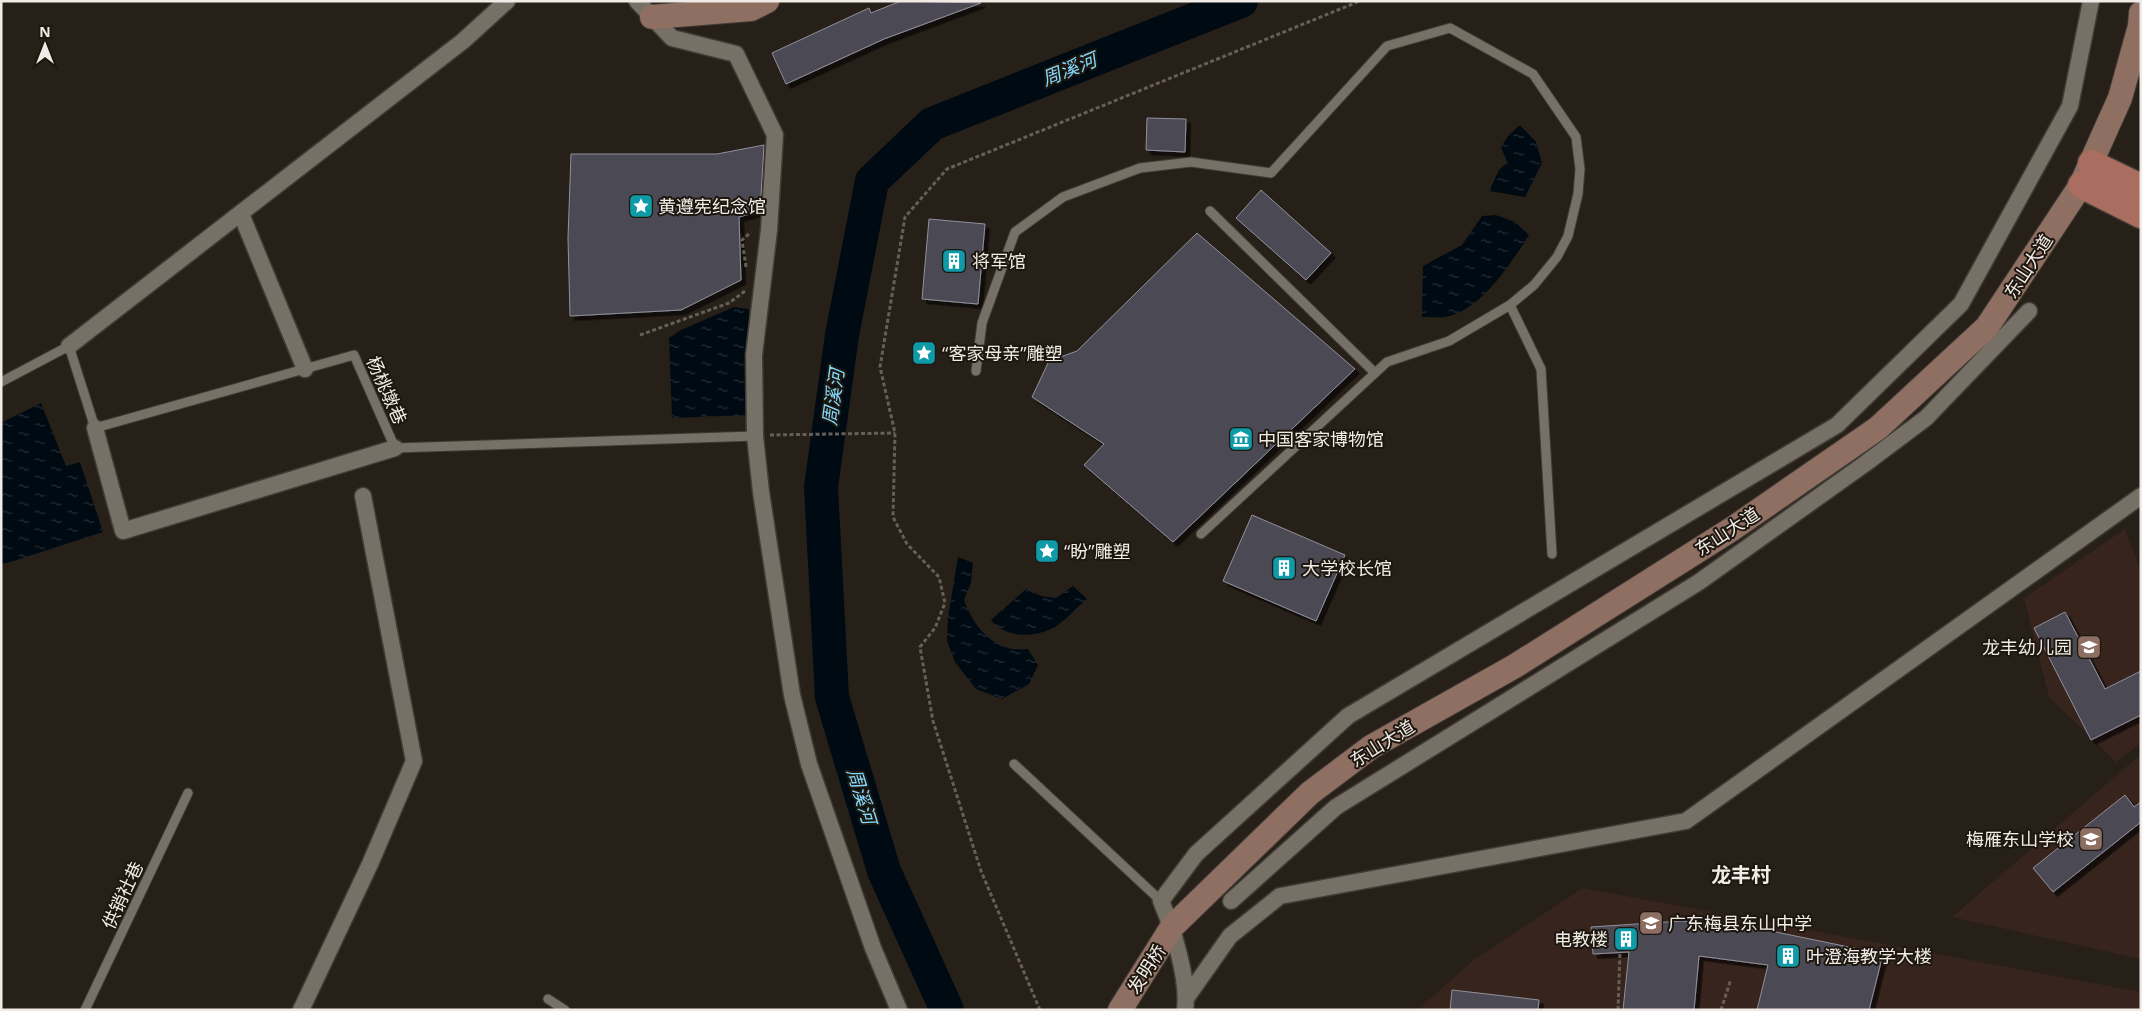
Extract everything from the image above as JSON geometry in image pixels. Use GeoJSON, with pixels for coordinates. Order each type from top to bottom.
{"type":"FeatureCollection","features":[{"type":"Feature","properties":{"kind":"main road"},"geometry":{"type":"LineString","coordinates":[[645,9],[751,9],[767,1]]}},
{"type":"Feature","properties":{"kind":"main road","name":"东山大道"},"geometry":{"type":"LineString","coordinates":[[1172,928],[1310,793],[1371,747],[1531,656],[1732,529],[1878,428],[1987,327],[2086,174],[2120,98],[2140,26],[2141,13]]}},
{"type":"Feature","properties":{"kind":"main road"},"geometry":{"type":"LineString","coordinates":[[2086,174],[2141,187]]}},
{"type":"Feature","properties":{"kind":"main road"},"geometry":{"type":"LineString","coordinates":[[2086,174],[2141,215]]}},
{"type":"Feature","properties":{"kind":"main road","name":"发明桥"},"geometry":{"type":"LineString","coordinates":[[1120,1010],[1172,928]]}},
{"type":"Feature","properties":{"kind":"street"},"geometry":{"type":"LineString","coordinates":[[69,346],[463,41],[507,1]]}},
{"type":"Feature","properties":{"kind":"street"},"geometry":{"type":"LineString","coordinates":[[1186,1003],[1172,928],[1161,901],[1196,854],[1348,716],[1837,425],[1962,304],[2070,106],[2091,1]]}},
{"type":"Feature","properties":{"kind":"street"},"geometry":{"type":"LineString","coordinates":[[645,9],[672,38],[736,54],[775,135],[769,230],[754,355],[754,436],[761,492],[792,695],[809,764],[873,948],[900,1010]]}},
{"type":"Feature","properties":{"kind":"street"},"geometry":{"type":"LineString","coordinates":[[241,214],[305,369]]}},
{"type":"Feature","properties":{"kind":"street"},"geometry":{"type":"LineString","coordinates":[[1231,900],[1336,807],[1699,582],[1866,463],[1926,418],[2029,311]]}},
{"type":"Feature","properties":{"kind":"street"},"geometry":{"type":"LineString","coordinates":[[95,428],[123,531],[395,448]]}},
{"type":"Feature","properties":{"kind":"street"},"geometry":{"type":"LineString","coordinates":[[301,1010],[370,864],[414,761],[363,496]]}},
{"type":"Feature","properties":{"kind":"street"},"geometry":{"type":"LineString","coordinates":[[1186,1003],[1230,936],[1280,896],[1686,821],[2141,496]]}},
{"type":"Feature","properties":{"kind":"lane"},"geometry":{"type":"LineString","coordinates":[[976,371],[982,323],[1015,232],[1063,197],[1140,168],[1191,162],[1271,173],[1387,46],[1450,28],[1533,74],[1576,137],[1580,169],[1578,194],[1568,236],[1557,257],[1540,278],[1510,306],[1449,341],[1387,362],[1201,534]]}},
{"type":"Feature","properties":{"kind":"lane"},"geometry":{"type":"LineString","coordinates":[[1210,211],[1375,373]]}},
{"type":"Feature","properties":{"kind":"lane"},"geometry":{"type":"LineString","coordinates":[[1510,306],[1542,369],[1552,554]]}},
{"type":"Feature","properties":{"kind":"lane"},"geometry":{"type":"LineString","coordinates":[[1,382],[69,346],[95,428]]}},
{"type":"Feature","properties":{"kind":"lane","name":"杨桃墩巷"},"geometry":{"type":"LineString","coordinates":[[95,428],[354,355],[395,448],[754,436]]}},
{"type":"Feature","properties":{"kind":"lane"},"geometry":{"type":"LineString","coordinates":[[1014,764],[1161,901]]}},
{"type":"Feature","properties":{"kind":"lane","name":"供销社巷"},"geometry":{"type":"LineString","coordinates":[[86,1010],[188,793]]}},
{"type":"Feature","properties":{"kind":"lane"},"geometry":{"type":"LineString","coordinates":[[548,999],[564,1010]]}},
{"type":"Feature","properties":{"kind":"path"},"geometry":{"type":"LineString","coordinates":[[1040,1010],[981,871],[933,721],[920,647],[936,628],[945,604],[939,577],[907,544],[893,516],[895,433],[880,367],[905,217],[947,169],[1360,1]]}},
{"type":"Feature","properties":{"kind":"path"},"geometry":{"type":"LineString","coordinates":[[746,270],[742,240],[755,229]]}},
{"type":"Feature","properties":{"kind":"path"},"geometry":{"type":"LineString","coordinates":[[640,336],[729,303],[748,289]]}},
{"type":"Feature","properties":{"kind":"path"},"geometry":{"type":"LineString","coordinates":[[779,435],[895,433]]}},
{"type":"Feature","properties":{"kind":"path"},"geometry":{"type":"LineString","coordinates":[[1618,1010],[1620,953]]}},
{"type":"Feature","properties":{"kind":"path"},"geometry":{"type":"LineString","coordinates":[[1721,1010],[1732,978]]}},
{"type":"Feature","properties":{"kind":"shaded area","name":"龙丰幼儿园"},"geometry":{"type":"Polygon","coordinates":[[[2125,529],[2141,571],[2141,743],[2116,762],[2049,697],[2024,598],[2125,529]]]}},
{"type":"Feature","properties":{"kind":"shaded area","name":"梅雁东山学校"},"geometry":{"type":"Polygon","coordinates":[[[2141,755],[2141,959],[1952,917],[2132,762],[2141,755]]]}},
{"type":"Feature","properties":{"kind":"shaded area","name":"广东梅县东山中学"},"geometry":{"type":"Polygon","coordinates":[[[1583,888],[2141,992],[2141,1010],[1417,1010],[1475,959],[1583,888]]]}},
{"type":"Feature","properties":{"kind":"water"},"geometry":{"type":"Polygon","coordinates":[[[1520,125],[1536,142],[1542,163],[1525,197],[1489,191],[1499,170],[1507,162],[1501,147],[1508,136],[1520,125]]]}},
{"type":"Feature","properties":{"kind":"water"},"geometry":{"type":"Polygon","coordinates":[[[1496,215],[1515,222],[1529,235],[1504,272],[1483,296],[1471,306],[1445,317],[1422,317],[1423,266],[1462,245],[1482,216],[1496,215]]]}},
{"type":"Feature","properties":{"kind":"water"},"geometry":{"type":"Polygon","coordinates":[[[734,307],[749,309],[748,415],[672,418],[669,338],[681,330],[734,307]]]}},
{"type":"Feature","properties":{"kind":"water"},"geometry":{"type":"Polygon","coordinates":[[[41,403],[66,466],[80,462],[103,532],[1,565],[1,423],[41,403]]]}},
{"type":"Feature","properties":{"kind":"water"},"geometry":{"type":"Polygon","coordinates":[[[958,557],[973,563],[971,583],[964,600],[980,629],[1000,645],[1013,649],[1028,649],[1038,665],[1029,684],[1002,699],[976,689],[955,662],[947,641],[948,617],[958,557]]]}},
{"type":"Feature","properties":{"kind":"water"},"geometry":{"type":"Polygon","coordinates":[[[1073,586],[1087,599],[1059,624],[1047,631],[1021,635],[1005,631],[991,620],[1026,589],[1041,596],[1056,598],[1073,586]]]}},
{"type":"Feature","properties":{"kind":"building"},"geometry":{"type":"Polygon","coordinates":[[[901,1],[981,3],[884,39],[786,84],[772,53],[869,8],[871,13],[901,1]]]}},
{"type":"Feature","properties":{"kind":"building"},"geometry":{"type":"Polygon","coordinates":[[[1147,118],[1186,119],[1185,152],[1146,150],[1147,118]]]}},
{"type":"Feature","properties":{"kind":"building"},"geometry":{"type":"Polygon","coordinates":[[[764,145],[760,211],[739,217],[741,280],[681,310],[570,316],[568,238],[571,154],[717,154],[764,145]]]}},
{"type":"Feature","properties":{"kind":"building"},"geometry":{"type":"Polygon","coordinates":[[[1261,190],[1331,253],[1306,280],[1236,218],[1261,190]]]}},
{"type":"Feature","properties":{"kind":"building","name":"将军馆"},"geometry":{"type":"Polygon","coordinates":[[[929,219],[985,224],[978,304],[922,299],[929,219]]]}},
{"type":"Feature","properties":{"kind":"building"},"geometry":{"type":"Polygon","coordinates":[[[1197,233],[1355,369],[1173,542],[1084,465],[1104,444],[1032,397],[1049,361],[1077,351],[1197,233]]]}},
{"type":"Feature","properties":{"kind":"building","name":"大学校长馆"},"geometry":{"type":"Polygon","coordinates":[[[1252,515],[1345,555],[1316,621],[1223,581],[1252,515]]]}},
{"type":"Feature","properties":{"kind":"building"},"geometry":{"type":"Polygon","coordinates":[[[2065,612],[2105,689],[2141,671],[2141,715],[2091,740],[2034,628],[2065,612]]]}},
{"type":"Feature","properties":{"kind":"building"},"geometry":{"type":"Polygon","coordinates":[[[2125,795],[2134,807],[2141,802],[2141,822],[2053,892],[2033,868],[2125,795]]]}},
{"type":"Feature","properties":{"kind":"building"},"geometry":{"type":"Polygon","coordinates":[[[1682,921],[1771,931],[1883,954],[1869,1010],[1757,1010],[1768,965],[1699,956],[1694,1010],[1623,1010],[1629,952],[1593,954],[1591,927],[1682,921]]]}},
{"type":"Feature","properties":{"kind":"building"},"geometry":{"type":"Polygon","coordinates":[[[1452,990],[1539,1000],[1538,1010],[1450,1010],[1452,990]]]}},
{"type":"Feature","properties":{"kind":"waterway","name":"周溪河"},"geometry":{"type":"LineString","coordinates":[[947,1010],[884,871],[832,697],[821,487],[842,335],[872,181],[932,124],[1241,1]]}},
{"type":"Feature","properties":{"kind":"place","name":"黄遵宪纪念馆"},"geometry":{"type":"Point","coordinates":[641,206]}},
{"type":"Feature","properties":{"kind":"place","name":"将军馆"},"geometry":{"type":"Point","coordinates":[954,261]}},
{"type":"Feature","properties":{"kind":"place","name":"“客家母亲”雕塑"},"geometry":{"type":"Point","coordinates":[924,353]}},
{"type":"Feature","properties":{"kind":"place","name":"中国客家博物馆"},"geometry":{"type":"Point","coordinates":[1241,439]}},
{"type":"Feature","properties":{"kind":"place","name":"“盼”雕塑"},"geometry":{"type":"Point","coordinates":[1047,551]}},
{"type":"Feature","properties":{"kind":"place","name":"大学校长馆"},"geometry":{"type":"Point","coordinates":[1284,568]}},
{"type":"Feature","properties":{"kind":"place","name":"龙丰幼儿园"},"geometry":{"type":"Point","coordinates":[2089,647]}},
{"type":"Feature","properties":{"kind":"place","name":"梅雁东山学校"},"geometry":{"type":"Point","coordinates":[2091,839]}},
{"type":"Feature","properties":{"kind":"place","name":"广东梅县东山中学"},"geometry":{"type":"Point","coordinates":[1651,923]}},
{"type":"Feature","properties":{"kind":"place","name":"电教楼"},"geometry":{"type":"Point","coordinates":[1626,939]}},
{"type":"Feature","properties":{"kind":"place","name":"叶澄海教学大楼"},"geometry":{"type":"Point","coordinates":[1788,956]}},
{"type":"Feature","properties":{"kind":"district","name":"龙丰村"},"geometry":{"type":"Point","coordinates":[1741,874]}}]}
